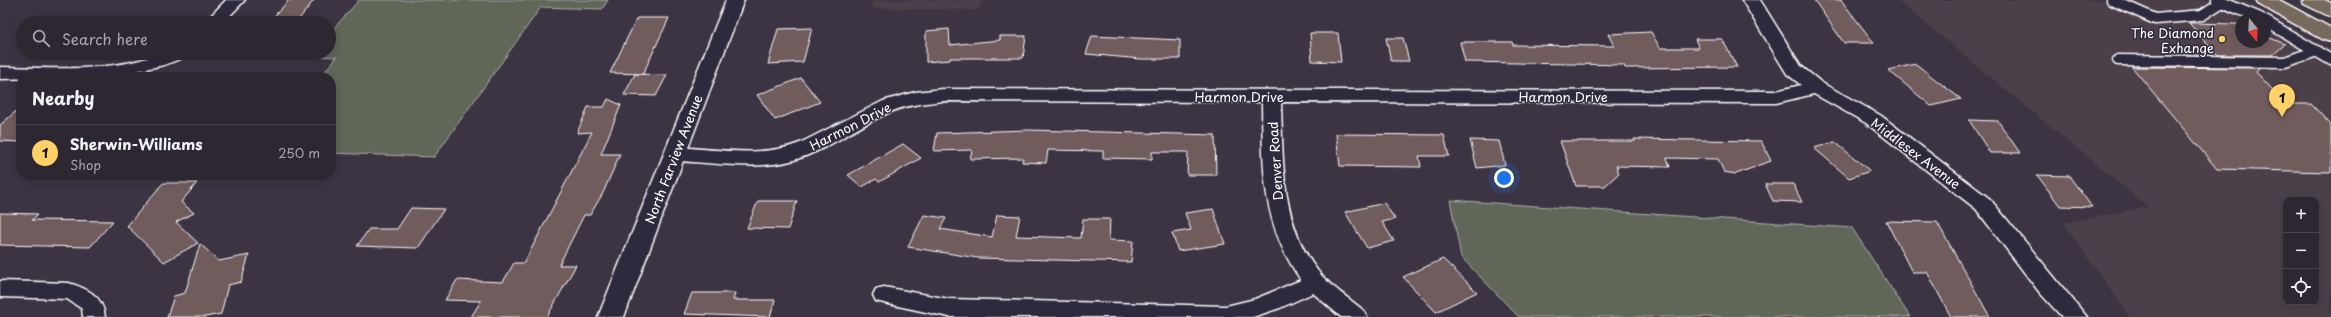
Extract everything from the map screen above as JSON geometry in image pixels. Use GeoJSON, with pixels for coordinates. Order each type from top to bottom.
{"type":"FeatureCollection","features":[{"type":"Feature","properties":{"kind":"highway"},"geometry":{"type":"LineString","coordinates":[[2265,0],[2331,36]]}},
{"type":"Feature","properties":{"kind":"highway"},"geometry":{"type":"LineString","coordinates":[[2314,0],[2331,11]]}},
{"type":"Feature","properties":{"kind":"street"},"geometry":{"type":"LineString","coordinates":[[220,16],[236,0]]}},
{"type":"Feature","properties":{"kind":"street","name":"North Farview Avenue"},"geometry":{"type":"LineString","coordinates":[[611,317],[736,0]]}},
{"type":"Feature","properties":{"kind":"street","name":"Middlesex Avenue"},"geometry":{"type":"LineString","coordinates":[[1751,0],[1794,70],[1815,87],[1873,119],[1983,204],[2048,287],[2076,317]]}},
{"type":"Feature","properties":{"kind":"street"},"geometry":{"type":"LineString","coordinates":[[114,72],[160,60]]}},
{"type":"Feature","properties":{"kind":"street"},"geometry":{"type":"LineString","coordinates":[[0,73],[16,73]]}},
{"type":"Feature","properties":{"kind":"street","name":"Harmon Drive"},"geometry":{"type":"LineString","coordinates":[[675,154],[763,158],[788,155],[807,148],[890,105],[915,98],[943,95],[1776,97],[1795,94],[1815,87]]}},
{"type":"Feature","properties":{"kind":"street","name":"Denver Road"},"geometry":{"type":"LineString","coordinates":[[1271,96],[1275,197],[1282,225],[1294,254],[1315,282],[1356,317]]}},
{"type":"Feature","properties":{"kind":"street"},"geometry":{"type":"LineString","coordinates":[[884,295],[949,308],[1226,315],[1255,310],[1288,297],[1315,282]]}},
{"type":"Feature","properties":{"kind":"street"},"geometry":{"type":"LineString","coordinates":[[0,289],[69,291],[83,297],[93,306],[94,317]]}},
{"type":"Feature","properties":{"kind":"lane"},"geometry":{"type":"LineString","coordinates":[[2112,0],[2155,19],[2202,15],[2220,1],[2246,12]]}},
{"type":"Feature","properties":{"kind":"lane"},"geometry":{"type":"LineString","coordinates":[[2271,24],[2331,60]]}},
{"type":"Feature","properties":{"kind":"lane"},"geometry":{"type":"LineString","coordinates":[[2118,60],[2285,62],[2317,51]]}},
{"type":"Feature","properties":{"kind":"shaded area"},"geometry":{"type":"Polygon","coordinates":[[[873,0],[982,0],[979,10],[871,8],[873,0]]]}},
{"type":"Feature","properties":{"kind":"shaded area"},"geometry":{"type":"Polygon","coordinates":[[[1897,0],[2242,0],[2263,12],[2235,12],[2235,48],[2271,48],[2271,16],[2331,50],[2331,317],[2130,317],[2063,223],[2148,207],[1897,0]]]}},
{"type":"Feature","properties":{"kind":"green space"},"geometry":{"type":"Polygon","coordinates":[[[359,0],[608,0],[602,9],[541,7],[434,157],[336,153],[336,72],[324,72],[337,57],[336,26],[359,0]]]}},
{"type":"Feature","properties":{"kind":"green space"},"geometry":{"type":"Polygon","coordinates":[[[1450,200],[1852,228],[1910,317],[1519,317],[1461,257],[1450,200]]]}},
{"type":"Feature","properties":{"kind":"building"},"geometry":{"type":"Polygon","coordinates":[[[289,0],[314,0],[301,16],[274,16],[289,0]]]}},
{"type":"Feature","properties":{"kind":"building"},"geometry":{"type":"Polygon","coordinates":[[[1814,0],[1841,0],[1874,43],[1844,43],[1814,0]]]}},
{"type":"Feature","properties":{"kind":"building"},"geometry":{"type":"Polygon","coordinates":[[[637,18],[669,18],[643,74],[610,73],[637,18]]]}},
{"type":"Feature","properties":{"kind":"building","name":"The Diamond Exhange"},"geometry":{"type":"Polygon","coordinates":[[[2189,23],[2235,24],[2235,48],[2271,48],[2271,38],[2285,44],[2273,55],[2218,55],[2189,23]]]}},
{"type":"Feature","properties":{"kind":"building"},"geometry":{"type":"Polygon","coordinates":[[[812,28],[803,62],[768,64],[778,29],[812,28]]]}},
{"type":"Feature","properties":{"kind":"building"},"geometry":{"type":"Polygon","coordinates":[[[949,29],[950,45],[1000,40],[1000,36],[1026,36],[1023,58],[950,58],[950,60],[926,62],[926,31],[949,29]]]}},
{"type":"Feature","properties":{"kind":"building"},"geometry":{"type":"Polygon","coordinates":[[[1651,32],[1660,48],[1699,48],[1695,39],[1722,39],[1737,67],[1625,68],[1624,65],[1465,62],[1460,42],[1512,42],[1513,45],[1614,46],[1608,34],[1651,32]]]}},
{"type":"Feature","properties":{"kind":"building"},"geometry":{"type":"Polygon","coordinates":[[[1310,33],[1338,33],[1341,62],[1312,61],[1310,33]]]}},
{"type":"Feature","properties":{"kind":"building"},"geometry":{"type":"Polygon","coordinates":[[[1092,36],[1180,40],[1180,59],[1141,59],[1086,54],[1092,36]]]}},
{"type":"Feature","properties":{"kind":"building"},"geometry":{"type":"Polygon","coordinates":[[[1386,38],[1403,38],[1409,61],[1391,61],[1386,38]]]}},
{"type":"Feature","properties":{"kind":"building"},"geometry":{"type":"Polygon","coordinates":[[[1916,64],[1961,99],[1931,106],[1888,70],[1916,64]]]}},
{"type":"Feature","properties":{"kind":"building"},"geometry":{"type":"Polygon","coordinates":[[[2132,67],[2260,68],[2256,72],[2286,104],[2311,104],[2331,125],[2331,172],[2217,169],[2132,67]]]}},
{"type":"Feature","properties":{"kind":"building"},"geometry":{"type":"Polygon","coordinates":[[[635,74],[667,75],[656,96],[624,95],[635,74]]]}},
{"type":"Feature","properties":{"kind":"building"},"geometry":{"type":"Polygon","coordinates":[[[801,78],[820,102],[775,120],[757,95],[801,78]]]}},
{"type":"Feature","properties":{"kind":"building"},"geometry":{"type":"Polygon","coordinates":[[[608,99],[621,105],[601,154],[620,154],[603,193],[590,215],[584,215],[559,265],[576,265],[547,317],[471,317],[481,301],[445,300],[457,280],[503,282],[514,263],[524,263],[592,132],[577,133],[588,107],[604,107],[608,99]]]}},
{"type":"Feature","properties":{"kind":"building"},"geometry":{"type":"Polygon","coordinates":[[[16,111],[16,142],[0,141],[0,125],[16,111]]]}},
{"type":"Feature","properties":{"kind":"building"},"geometry":{"type":"Polygon","coordinates":[[[1969,120],[1998,121],[2020,153],[1990,153],[1969,120]]]}},
{"type":"Feature","properties":{"kind":"building"},"geometry":{"type":"Polygon","coordinates":[[[1028,130],[1215,135],[1216,175],[1187,175],[1188,152],[1152,152],[1152,159],[1103,158],[1103,151],[1048,150],[1046,163],[1022,162],[1023,158],[970,159],[972,150],[934,151],[937,133],[1028,130]]]}},
{"type":"Feature","properties":{"kind":"building"},"geometry":{"type":"Polygon","coordinates":[[[1336,134],[1444,135],[1449,156],[1419,156],[1421,167],[1340,166],[1336,134]]]}},
{"type":"Feature","properties":{"kind":"building"},"geometry":{"type":"Polygon","coordinates":[[[1634,139],[1761,141],[1771,161],[1736,174],[1724,172],[1718,159],[1667,158],[1670,167],[1616,166],[1619,173],[1605,186],[1576,186],[1560,141],[1635,141],[1634,139]]]}},
{"type":"Feature","properties":{"kind":"building"},"geometry":{"type":"Polygon","coordinates":[[[1470,140],[1499,141],[1505,165],[1477,168],[1470,140]]]}},
{"type":"Feature","properties":{"kind":"building"},"geometry":{"type":"Polygon","coordinates":[[[1835,142],[1870,171],[1849,178],[1814,148],[1835,142]]]}},
{"type":"Feature","properties":{"kind":"building"},"geometry":{"type":"Polygon","coordinates":[[[903,144],[921,158],[879,182],[876,179],[862,187],[848,175],[903,144]]]}},
{"type":"Feature","properties":{"kind":"building"},"geometry":{"type":"Polygon","coordinates":[[[2037,175],[2069,176],[2092,207],[2060,206],[2037,175]]]}},
{"type":"Feature","properties":{"kind":"building"},"geometry":{"type":"Polygon","coordinates":[[[163,183],[197,183],[181,202],[194,213],[176,222],[198,243],[164,262],[127,226],[163,183]]]}},
{"type":"Feature","properties":{"kind":"building"},"geometry":{"type":"Polygon","coordinates":[[[1765,184],[1793,184],[1802,202],[1773,201],[1765,184]]]}},
{"type":"Feature","properties":{"kind":"building"},"geometry":{"type":"Polygon","coordinates":[[[758,201],[797,201],[788,229],[747,228],[758,201]]]}},
{"type":"Feature","properties":{"kind":"building"},"geometry":{"type":"Polygon","coordinates":[[[1384,203],[1395,219],[1382,222],[1394,241],[1367,248],[1345,212],[1384,203]]]}},
{"type":"Feature","properties":{"kind":"building"},"geometry":{"type":"Polygon","coordinates":[[[411,208],[444,209],[418,248],[357,246],[369,229],[397,229],[411,208]]]}},
{"type":"Feature","properties":{"kind":"building"},"geometry":{"type":"Polygon","coordinates":[[[1213,209],[1225,244],[1178,251],[1172,233],[1191,230],[1185,213],[1213,209]]]}},
{"type":"Feature","properties":{"kind":"building"},"geometry":{"type":"Polygon","coordinates":[[[0,213],[38,214],[32,220],[113,221],[90,247],[0,245],[0,213]]]}},
{"type":"Feature","properties":{"kind":"building"},"geometry":{"type":"Polygon","coordinates":[[[924,215],[946,218],[940,229],[992,237],[997,215],[1020,216],[1016,236],[1081,238],[1083,219],[1110,219],[1109,240],[1133,241],[1131,262],[978,258],[908,247],[924,215]]]}},
{"type":"Feature","properties":{"kind":"building"},"geometry":{"type":"Polygon","coordinates":[[[1886,221],[1937,222],[1990,317],[1951,317],[1927,272],[1912,272],[1886,221]]]}},
{"type":"Feature","properties":{"kind":"building"},"geometry":{"type":"Polygon","coordinates":[[[200,244],[219,261],[249,255],[241,282],[228,285],[221,314],[205,317],[167,317],[174,296],[185,293],[200,244]]]}},
{"type":"Feature","properties":{"kind":"building"},"geometry":{"type":"Polygon","coordinates":[[[1443,259],[1477,292],[1436,312],[1403,277],[1443,259]]]}},
{"type":"Feature","properties":{"kind":"building"},"geometry":{"type":"Polygon","coordinates":[[[692,293],[735,293],[733,300],[775,300],[770,317],[684,314],[692,293]]]}},
{"type":"Feature","properties":{"kind":"place","name":"The Diamond Exhange"},"geometry":{"type":"Point","coordinates":[2222,39]}},
{"type":"Feature","properties":{"kind":"place","name":"Sherwin-Williams"},"geometry":{"type":"Point","coordinates":[2282,117]}}]}
